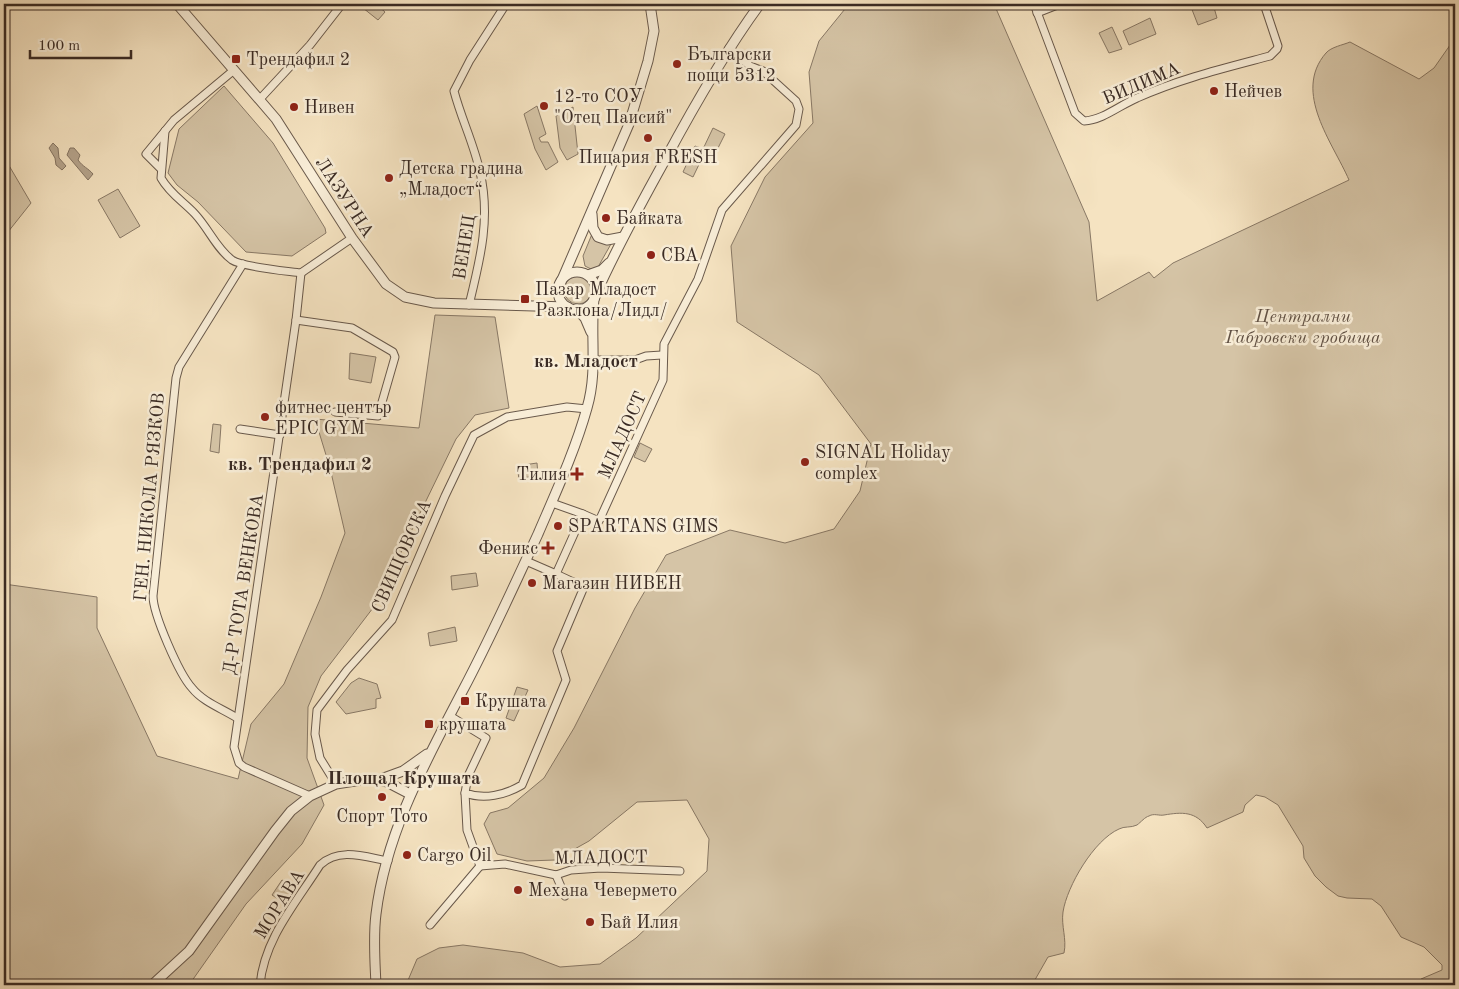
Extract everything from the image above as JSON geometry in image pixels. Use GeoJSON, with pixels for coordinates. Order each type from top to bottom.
{"type":"FeatureCollection","features":[{"type":"Feature","properties":{"kind":"street","name":"ЛАЗУРНА"},"geometry":{"type":"LineString","coordinates":[[177,4],[276,119],[352,238],[386,284],[405,297],[434,303],[540,305],[572,308]]}},
{"type":"Feature","properties":{"kind":"street"},"geometry":{"type":"LineString","coordinates":[[259,100],[310,44],[342,4]]}},
{"type":"Feature","properties":{"kind":"street","name":"ВЕНЕЦ"},"geometry":{"type":"LineString","coordinates":[[469,304],[484,239],[486,208],[480,172],[454,91],[470,60],[506,4]]}},
{"type":"Feature","properties":{"kind":"street"},"geometry":{"type":"LineString","coordinates":[[540,305],[553,298],[560,285],[578,247],[629,124],[648,61],[654,31],[650,4]]}},
{"type":"Feature","properties":{"kind":"street"},"geometry":{"type":"LineString","coordinates":[[572,308],[586,308],[595,297],[623,237],[729,48],[760,4]]}},
{"type":"Feature","properties":{"kind":"street"},"geometry":{"type":"LineString","coordinates":[[1034,4],[1037,12],[1060,4]]}},
{"type":"Feature","properties":{"kind":"street","name":"ВИДИМА"},"geometry":{"type":"LineString","coordinates":[[1037,12],[1074,113],[1084,121],[1092,121],[1136,98],[1184,80],[1270,56],[1277,50],[1278,46],[1264,4]]}},
{"type":"Feature","properties":{"kind":"street"},"geometry":{"type":"LineString","coordinates":[[1450,4],[1455,10]]}},
{"type":"Feature","properties":{"kind":"street","name":"МЛАДОСТ"},"geometry":{"type":"LineString","coordinates":[[583,514],[599,521],[663,380],[662,355],[664,344],[698,279],[722,210],[796,125],[799,109],[796,101],[763,71],[750,66],[729,48]]}},
{"type":"Feature","properties":{"kind":"street"},"geometry":{"type":"LineString","coordinates":[[160,168],[146,154],[174,120],[234,70]]}},
{"type":"Feature","properties":{"kind":"street"},"geometry":{"type":"LineString","coordinates":[[165,131],[160,168],[161,178],[174,197],[197,216],[214,241],[232,260],[243,264],[301,273],[352,238]]}},
{"type":"Feature","properties":{"kind":"street"},"geometry":{"type":"LineString","coordinates":[[592,211],[593,228],[598,237],[607,240],[623,237]]}},
{"type":"Feature","properties":{"kind":"street"},"geometry":{"type":"LineString","coordinates":[[376,985],[374,943],[376,913],[388,861],[410,794],[526,561],[568,465],[592,392],[595,360],[593,337],[595,284],[584,274],[578,247]]}},
{"type":"Feature","properties":{"kind":"street"},"geometry":{"type":"LineString","coordinates":[[593,337],[584,318],[560,298],[560,285],[570,273],[584,274],[602,270],[611,261]]}},
{"type":"Feature","properties":{"kind":"street","name":"ГЕН. НИКОЛА РЯЗКОВ"},"geometry":{"type":"LineString","coordinates":[[237,718],[191,688],[157,620],[152,596],[176,378],[179,367],[243,264]]}},
{"type":"Feature","properties":{"kind":"street","name":"Д-Р ТОТА ВЕНКОВА"},"geometry":{"type":"LineString","coordinates":[[301,273],[280,435],[234,748],[239,763],[310,796]]}},
{"type":"Feature","properties":{"kind":"street"},"geometry":{"type":"LineString","coordinates":[[296,320],[352,328],[393,352],[395,357],[378,416],[335,412]]}},
{"type":"Feature","properties":{"kind":"street"},"geometry":{"type":"LineString","coordinates":[[595,360],[635,360],[646,356],[662,355]]}},
{"type":"Feature","properties":{"kind":"street","name":"СВИЩОВСКА"},"geometry":{"type":"LineString","coordinates":[[336,784],[320,758],[315,734],[317,710],[347,670],[392,620],[445,496],[474,435],[507,417],[568,407],[587,409]]}},
{"type":"Feature","properties":{"kind":"street"},"geometry":{"type":"LineString","coordinates":[[240,429],[280,435]]}},
{"type":"Feature","properties":{"kind":"street"},"geometry":{"type":"LineString","coordinates":[[552,503],[583,514],[556,574]]}},
{"type":"Feature","properties":{"kind":"street"},"geometry":{"type":"LineString","coordinates":[[466,793],[483,798],[512,790],[522,785],[566,680],[557,651],[584,587],[526,561]]}},
{"type":"Feature","properties":{"kind":"street"},"geometry":{"type":"LineString","coordinates":[[430,925],[480,866],[467,830],[466,793],[468,776],[486,738],[450,716]]}},
{"type":"Feature","properties":{"kind":"street"},"geometry":{"type":"LineString","coordinates":[[152,985],[189,951],[291,811],[310,796],[336,784],[381,779],[403,771],[429,753]]}},
{"type":"Feature","properties":{"kind":"street"},"geometry":{"type":"LineString","coordinates":[[381,779],[410,794]]}},
{"type":"Feature","properties":{"kind":"street","name":"МОРАВА"},"geometry":{"type":"LineString","coordinates":[[260,985],[267,951],[320,865],[330,858],[344,854],[388,861]]}},
{"type":"Feature","properties":{"kind":"street","name":"МЛАДОСТ"},"geometry":{"type":"LineString","coordinates":[[480,866],[505,864],[556,875],[571,870],[601,868],[680,871]]}},
{"type":"Feature","properties":{"kind":"street"},"geometry":{"type":"LineString","coordinates":[[556,875],[565,896]]}},
{"type":"Feature","properties":{"kind":"green space"},"geometry":{"type":"Polygon","coordinates":[[[358,4],[376,4],[385,12],[378,20],[358,4]]]}},
{"type":"Feature","properties":{"kind":"green space","name":"Централни Габровски гробища"},"geometry":{"type":"Polygon","coordinates":[[[849,4],[994,4],[1089,222],[1097,301],[1149,272],[1154,278],[1173,263],[1349,180],[1326,134],[1314,101],[1313,84],[1317,68],[1328,51],[1350,42],[1419,79],[1434,68],[1455,38],[1455,985],[1416,985],[1421,979],[1442,970],[1442,965],[1424,947],[1401,937],[1381,906],[1372,899],[1338,896],[1326,887],[1315,876],[1304,858],[1303,846],[1278,805],[1265,797],[1256,795],[1245,805],[1243,812],[1207,828],[1198,818],[1188,814],[1153,815],[1146,817],[1137,825],[1121,828],[1100,843],[1083,865],[1066,901],[1063,912],[1064,953],[1048,957],[1032,985],[406,985],[417,959],[439,948],[463,945],[523,953],[560,967],[600,964],[636,938],[707,871],[709,839],[687,800],[637,802],[589,841],[555,860],[527,861],[497,854],[484,824],[490,813],[508,808],[544,778],[574,728],[635,608],[666,555],[730,530],[785,543],[834,529],[860,491],[871,444],[819,375],[737,322],[731,246],[765,177],[813,123],[809,72],[819,41],[849,4]]]}},
{"type":"Feature","properties":{"kind":"green space"},"geometry":{"type":"Polygon","coordinates":[[[1201,4],[1213,4],[1217,18],[1198,25],[1191,7],[1201,4]]]}},
{"type":"Feature","properties":{"kind":"green space"},"geometry":{"type":"Polygon","coordinates":[[[1150,18],[1156,34],[1129,45],[1123,31],[1150,18]]]}},
{"type":"Feature","properties":{"kind":"green space"},"geometry":{"type":"Polygon","coordinates":[[[1112,27],[1122,49],[1109,53],[1099,33],[1112,27]]]}},
{"type":"Feature","properties":{"kind":"green space"},"geometry":{"type":"Polygon","coordinates":[[[224,86],[273,143],[325,228],[326,233],[292,256],[246,252],[198,202],[177,185],[168,173],[179,129],[224,86]]]}},
{"type":"Feature","properties":{"kind":"green space"},"geometry":{"type":"Polygon","coordinates":[[[537,106],[546,134],[539,138],[541,142],[548,142],[558,162],[546,170],[535,149],[524,114],[537,106]]]}},
{"type":"Feature","properties":{"kind":"green space"},"geometry":{"type":"Polygon","coordinates":[[[573,107],[578,154],[567,160],[560,148],[556,116],[573,107]]]}},
{"type":"Feature","properties":{"kind":"green space"},"geometry":{"type":"Polygon","coordinates":[[[713,128],[725,134],[713,158],[704,154],[693,177],[683,172],[695,146],[703,149],[713,128]]]}},
{"type":"Feature","properties":{"kind":"green space"},"geometry":{"type":"Polygon","coordinates":[[[4,157],[31,203],[4,237],[4,157]]]}},
{"type":"Feature","properties":{"kind":"green space"},"geometry":{"type":"Polygon","coordinates":[[[118,189],[140,226],[120,238],[98,200],[118,189]]]}},
{"type":"Feature","properties":{"kind":"green space"},"geometry":{"type":"Polygon","coordinates":[[[592,234],[611,244],[598,267],[591,269],[585,266],[583,256],[592,234]]]}},
{"type":"Feature","properties":{"kind":"green space"},"geometry":{"type":"Polygon","coordinates":[[[578,276],[588,280],[592,290],[588,300],[578,304],[568,300],[564,290],[568,280],[578,276]]]}},
{"type":"Feature","properties":{"kind":"green space"},"geometry":{"type":"Polygon","coordinates":[[[435,315],[495,317],[509,408],[475,415],[456,439],[376,604],[321,676],[308,707],[307,758],[324,805],[302,844],[246,904],[189,985],[4,985],[4,584],[97,597],[97,628],[157,756],[238,779],[251,724],[284,684],[321,597],[345,533],[330,468],[315,419],[419,428],[435,315]]]}},
{"type":"Feature","properties":{"kind":"green space"},"geometry":{"type":"Polygon","coordinates":[[[350,353],[376,357],[371,383],[349,379],[350,353]]]}},
{"type":"Feature","properties":{"kind":"green space"},"geometry":{"type":"Polygon","coordinates":[[[213,424],[221,425],[219,453],[210,451],[213,424]]]}},
{"type":"Feature","properties":{"kind":"green space"},"geometry":{"type":"Polygon","coordinates":[[[640,443],[652,449],[645,462],[634,457],[640,443]]]}},
{"type":"Feature","properties":{"kind":"green space"},"geometry":{"type":"Polygon","coordinates":[[[537,463],[538,475],[519,479],[517,466],[537,463]]]}},
{"type":"Feature","properties":{"kind":"green space"},"geometry":{"type":"Polygon","coordinates":[[[476,573],[478,586],[452,590],[451,576],[476,573]]]}},
{"type":"Feature","properties":{"kind":"green space"},"geometry":{"type":"Polygon","coordinates":[[[455,627],[457,641],[430,646],[428,633],[455,627]]]}},
{"type":"Feature","properties":{"kind":"green space"},"geometry":{"type":"Polygon","coordinates":[[[359,678],[377,684],[381,698],[376,699],[376,708],[346,714],[336,702],[351,683],[359,678]]]}},
{"type":"Feature","properties":{"kind":"green space"},"geometry":{"type":"Polygon","coordinates":[[[517,687],[528,690],[514,721],[506,718],[517,687]]]}},
{"type":"Feature","properties":{"kind":"green space"},"geometry":{"type":"Polygon","coordinates":[[[282,880],[295,887],[284,903],[272,895],[282,880]]]}},
{"type":"Feature","properties":{"kind":"shaded area"},"geometry":{"type":"Polygon","coordinates":[[[53,143],[58,148],[59,158],[66,166],[62,170],[56,165],[55,158],[49,148],[53,143]]]}},
{"type":"Feature","properties":{"kind":"shaded area"},"geometry":{"type":"Polygon","coordinates":[[[70,148],[74,148],[80,155],[78,160],[93,174],[88,180],[67,155],[70,148]]]}},
{"type":"Feature","properties":{"kind":"place","name":"Трендафил 2"},"geometry":{"type":"Point","coordinates":[236,59]}},
{"type":"Feature","properties":{"kind":"place","name":"Български пощи 5312"},"geometry":{"type":"Point","coordinates":[677,64]}},
{"type":"Feature","properties":{"kind":"place","name":"Нейчев"},"geometry":{"type":"Point","coordinates":[1214,91]}},
{"type":"Feature","properties":{"kind":"place","name":"12-то СОУ \"Отец Паисий\""},"geometry":{"type":"Point","coordinates":[544,106]}},
{"type":"Feature","properties":{"kind":"place","name":"Нивен"},"geometry":{"type":"Point","coordinates":[294,107]}},
{"type":"Feature","properties":{"kind":"place","name":"Пицария FRESH"},"geometry":{"type":"Point","coordinates":[648,138]}},
{"type":"Feature","properties":{"kind":"place","name":"Детска градина „Младост“"},"geometry":{"type":"Point","coordinates":[389,178]}},
{"type":"Feature","properties":{"kind":"place","name":"Байката"},"geometry":{"type":"Point","coordinates":[606,218]}},
{"type":"Feature","properties":{"kind":"place","name":"CBA"},"geometry":{"type":"Point","coordinates":[651,255]}},
{"type":"Feature","properties":{"kind":"place","name":"Пазар Младост Разклона/Лидл/"},"geometry":{"type":"Point","coordinates":[525,299]}},
{"type":"Feature","properties":{"kind":"place","name":"фитнес център EPIC GYM"},"geometry":{"type":"Point","coordinates":[265,417]}},
{"type":"Feature","properties":{"kind":"place","name":"SIGNAL Holiday complex"},"geometry":{"type":"Point","coordinates":[805,462]}},
{"type":"Feature","properties":{"kind":"place","name":"Тилия"},"geometry":{"type":"Point","coordinates":[577,474]}},
{"type":"Feature","properties":{"kind":"place","name":"SPARTANS GIMS"},"geometry":{"type":"Point","coordinates":[558,526]}},
{"type":"Feature","properties":{"kind":"place","name":"Феникс"},"geometry":{"type":"Point","coordinates":[548,548]}},
{"type":"Feature","properties":{"kind":"place","name":"Магазин НИВЕН"},"geometry":{"type":"Point","coordinates":[532,583]}},
{"type":"Feature","properties":{"kind":"place","name":"Крушата"},"geometry":{"type":"Point","coordinates":[465,701]}},
{"type":"Feature","properties":{"kind":"place","name":"крушата"},"geometry":{"type":"Point","coordinates":[429,724]}},
{"type":"Feature","properties":{"kind":"place","name":"Спорт Тото"},"geometry":{"type":"Point","coordinates":[382,797]}},
{"type":"Feature","properties":{"kind":"place","name":"Cargo Oil"},"geometry":{"type":"Point","coordinates":[407,855]}},
{"type":"Feature","properties":{"kind":"place","name":"Механа Чевермето"},"geometry":{"type":"Point","coordinates":[518,890]}},
{"type":"Feature","properties":{"kind":"place","name":"Бай Илия"},"geometry":{"type":"Point","coordinates":[590,922]}},
{"type":"Feature","properties":{"kind":"district","name":"кв. Младост"},"geometry":{"type":"Point","coordinates":[586,360]}},
{"type":"Feature","properties":{"kind":"district","name":"кв. Трендафил 2"},"geometry":{"type":"Point","coordinates":[300,463]}},
{"type":"Feature","properties":{"kind":"district","name":"Площад Крушата"},"geometry":{"type":"Point","coordinates":[404,777]}}]}
